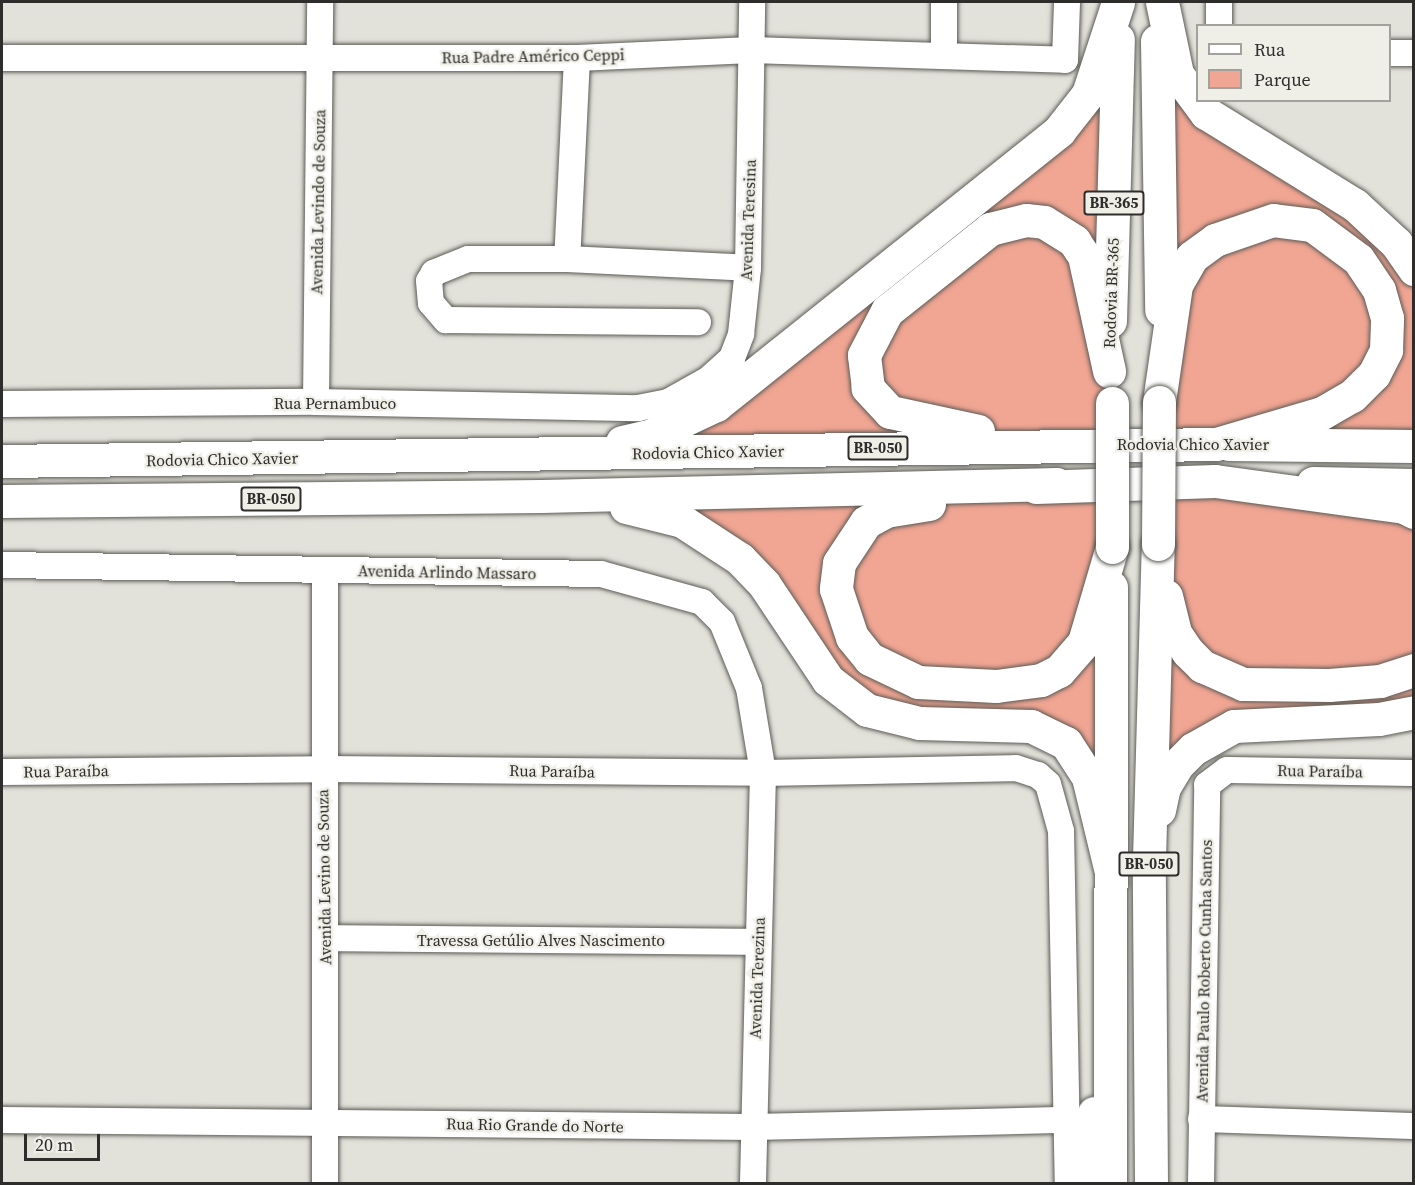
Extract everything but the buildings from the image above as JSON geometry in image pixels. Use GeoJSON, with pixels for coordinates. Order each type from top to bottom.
{"type":"FeatureCollection","features":[{"type":"Feature","properties":{"kind":"main road","name":"Rodovia BR-365"},"geometry":{"type":"LineString","coordinates":[[1113,404],[1109,371],[1119,2]]}},
{"type":"Feature","properties":{"kind":"main road"},"geometry":{"type":"LineString","coordinates":[[540,456],[652,435],[716,405],[744,385],[1059,131],[1088,94],[1119,2]]}},
{"type":"Feature","properties":{"kind":"main road","name":"BR-365"},"geometry":{"type":"LineString","coordinates":[[1157,2],[1161,366]]}},
{"type":"Feature","properties":{"kind":"main road"},"geometry":{"type":"LineString","coordinates":[[1162,2],[1177,74],[1196,100]]}},
{"type":"Feature","properties":{"kind":"main road"},"geometry":{"type":"LineString","coordinates":[[1198,102],[1206,113],[1355,205],[1396,243],[1413,269]]}},
{"type":"Feature","properties":{"kind":"main road"},"geometry":{"type":"LineString","coordinates":[[1057,443],[906,419],[890,412],[873,395],[863,371],[876,324],[990,229],[1026,220],[1044,222],[1061,229],[1084,256],[1109,371]]}},
{"type":"Feature","properties":{"kind":"main road"},"geometry":{"type":"LineString","coordinates":[[1161,366],[1176,285],[1192,257],[1215,240],[1273,220],[1312,225],[1358,259],[1379,290],[1387,318],[1386,350],[1374,374],[1352,396],[1322,413],[1216,444]]}},
{"type":"Feature","properties":{"kind":"main road","name":"BR-050"},"geometry":{"type":"LineString","coordinates":[[1151,1184],[1149,859],[1161,366]]}},
{"type":"Feature","properties":{"kind":"main road","name":"BR-050"},"geometry":{"type":"LineString","coordinates":[[1110,1184],[1113,404]]}},
{"type":"Feature","properties":{"kind":"main road","name":"Rodovia Chico Xavier"},"geometry":{"type":"LineString","coordinates":[[2,461],[540,456],[1057,443],[1413,446]]}},
{"type":"Feature","properties":{"kind":"main road"},"geometry":{"type":"LineString","coordinates":[[1215,482],[1404,507],[1413,512]]}},
{"type":"Feature","properties":{"kind":"main road"},"geometry":{"type":"LineString","coordinates":[[541,496],[1215,482],[1413,485]]}},
{"type":"Feature","properties":{"kind":"main road"},"geometry":{"type":"LineString","coordinates":[[1057,484],[886,511],[866,522],[839,562],[836,589],[852,637],[870,658],[918,682],[996,686],[1041,680],[1074,659],[1084,642],[1112,547]]}},
{"type":"Feature","properties":{"kind":"main road"},"geometry":{"type":"LineString","coordinates":[[541,496],[654,511],[711,538],[764,584],[828,680],[867,710],[919,723],[1031,726],[1066,743],[1088,777],[1110,868]]}},
{"type":"Feature","properties":{"kind":"main road","name":"BR-050"},"geometry":{"type":"LineString","coordinates":[[2,501],[541,496]]}},
{"type":"Feature","properties":{"kind":"main road"},"geometry":{"type":"LineString","coordinates":[[2,522],[139,500]]}},
{"type":"Feature","properties":{"kind":"main road"},"geometry":{"type":"LineString","coordinates":[[1158,544],[1175,633],[1202,666],[1221,677],[1268,686],[1329,685],[1380,681],[1413,670]]}},
{"type":"Feature","properties":{"kind":"main road"},"geometry":{"type":"LineString","coordinates":[[1149,859],[1164,787],[1177,765],[1213,735],[1260,721],[1379,718],[1413,712]]}},
{"type":"Feature","properties":{"kind":"main road"},"geometry":{"type":"LineString","coordinates":[[1082,1184],[1110,1019]]}},
{"type":"Feature","properties":{"kind":"main road"},"geometry":{"type":"LineString","coordinates":[[1151,1122],[1158,1184]]}},
{"type":"Feature","properties":{"kind":"street","name":"Avenida Levindo de Souza"},"geometry":{"type":"LineString","coordinates":[[316,402],[320,2]]}},
{"type":"Feature","properties":{"kind":"street","name":"Avenida Teresina"},"geometry":{"type":"LineString","coordinates":[[668,402],[709,379],[732,358],[741,334],[748,268],[752,2]]}},
{"type":"Feature","properties":{"kind":"street"},"geometry":{"type":"LineString","coordinates":[[944,2],[944,56]]}},
{"type":"Feature","properties":{"kind":"street","name":"Rua Padre Américo Ceppi"},"geometry":{"type":"LineString","coordinates":[[2,58],[577,58],[751,50],[1065,60],[1066,2]]}},
{"type":"Feature","properties":{"kind":"street"},"geometry":{"type":"LineString","coordinates":[[1219,2],[1219,24]]}},
{"type":"Feature","properties":{"kind":"street"},"geometry":{"type":"LineString","coordinates":[[1391,53],[1413,53]]}},
{"type":"Feature","properties":{"kind":"street"},"geometry":{"type":"LineString","coordinates":[[567,259],[577,58]]}},
{"type":"Feature","properties":{"kind":"street"},"geometry":{"type":"LineString","coordinates":[[698,322],[446,320],[431,303],[429,281],[457,263],[567,259],[748,268]]}},
{"type":"Feature","properties":{"kind":"street","name":"Rua Pernambuco"},"geometry":{"type":"LineString","coordinates":[[2,404],[316,402],[638,408],[668,402]]}},
{"type":"Feature","properties":{"kind":"street","name":"Avenida Arlindo Massaro"},"geometry":{"type":"LineString","coordinates":[[2,565],[601,574],[702,602],[722,622],[749,688],[763,774]]}},
{"type":"Feature","properties":{"kind":"street","name":"Avenida Levino de Souza"},"geometry":{"type":"LineString","coordinates":[[325,1184],[323,769],[326,570]]}},
{"type":"Feature","properties":{"kind":"street","name":"Rua Paraíba"},"geometry":{"type":"LineString","coordinates":[[2,772],[323,769],[763,774],[1016,768],[1038,775],[1048,784],[1062,831],[1068,1184]]}},
{"type":"Feature","properties":{"kind":"street","name":"Rua Paraíba"},"geometry":{"type":"LineString","coordinates":[[1227,770],[1413,773]]}},
{"type":"Feature","properties":{"kind":"street","name":"Avenida Paulo Roberto Cunha Santos"},"geometry":{"type":"LineString","coordinates":[[1201,1184],[1207,785],[1227,770]]}},
{"type":"Feature","properties":{"kind":"street","name":"Avenida Terezina"},"geometry":{"type":"LineString","coordinates":[[753,1184],[763,774]]}},
{"type":"Feature","properties":{"kind":"street","name":"Travessa Getúlio Alves Nascimento"},"geometry":{"type":"LineString","coordinates":[[325,938],[758,942]]}},
{"type":"Feature","properties":{"kind":"street"},"geometry":{"type":"LineString","coordinates":[[1201,1119],[1413,1126]]}},
{"type":"Feature","properties":{"kind":"street","name":"Rua Rio Grande do Norte"},"geometry":{"type":"LineString","coordinates":[[2,1120],[753,1127],[1068,1120]]}},
{"type":"Feature","properties":{"kind":"green space"},"geometry":{"type":"Polygon","coordinates":[[[1118,2],[1112,441],[652,435],[1059,131],[1118,2]]]}},
{"type":"Feature","properties":{"kind":"green space"},"geometry":{"type":"Polygon","coordinates":[[[1162,2],[1177,74],[1196,90],[1196,102],[1211,102],[1413,269],[1413,446],[1159,441],[1162,2]]]}},
{"type":"Feature","properties":{"kind":"green space"},"geometry":{"type":"Polygon","coordinates":[[[1158,481],[1413,485],[1413,712],[1260,721],[1164,787],[1158,481]]]}},
{"type":"Feature","properties":{"kind":"green space"},"geometry":{"type":"Polygon","coordinates":[[[1057,484],[1112,487],[1110,868],[1066,743],[867,710],[782,610],[654,511],[1057,484]]]}}]}
